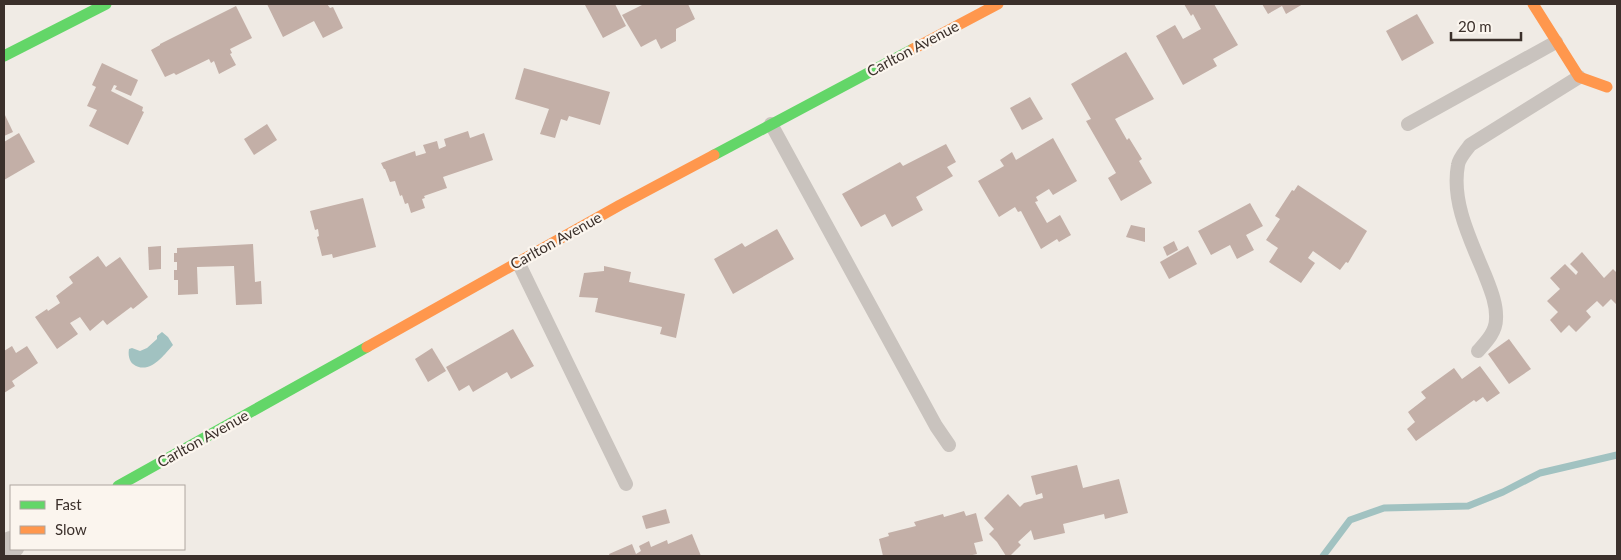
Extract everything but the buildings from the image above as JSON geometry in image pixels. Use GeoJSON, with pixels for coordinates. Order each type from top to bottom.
{"type":"FeatureCollection","features":[{"type":"Feature","properties":{"kind":"street"},"geometry":{"type":"LineString","coordinates":[[4,56],[106,4]]}},
{"type":"Feature","properties":{"kind":"street","name":"Carlton Avenue"},"geometry":{"type":"LineString","coordinates":[[120,485],[620,205],[998,4]]}},
{"type":"Feature","properties":{"kind":"street"},"geometry":{"type":"LineString","coordinates":[[1534,4],[1579,77],[1607,87]]}},
{"type":"Feature","properties":{"kind":"lane"},"geometry":{"type":"LineString","coordinates":[[1408,124],[1556,42]]}},
{"type":"Feature","properties":{"kind":"lane"},"geometry":{"type":"LineString","coordinates":[[1478,351],[1489,338],[1494,328],[1496,319],[1495,304],[1466,229],[1458,197],[1458,163],[1470,145],[1579,77]]}},
{"type":"Feature","properties":{"kind":"lane"},"geometry":{"type":"LineString","coordinates":[[771,124],[936,426],[950,445]]}},
{"type":"Feature","properties":{"kind":"lane"},"geometry":{"type":"LineString","coordinates":[[518,262],[626,484]]}},
{"type":"Feature","properties":{"kind":"water"},"geometry":{"type":"Polygon","coordinates":[[[162,332],[173,345],[165,354],[156,363],[145,368],[133,364],[129,357],[129,349],[132,348],[140,351],[147,348],[162,332]]]}},
{"type":"Feature","properties":{"kind":"waterway"},"geometry":{"type":"LineString","coordinates":[[1323,556],[1350,520],[1384,508],[1468,506],[1503,492],[1540,473],[1617,455]]}},
{"type":"Feature","properties":{"kind":"traffic: fast"},"geometry":{"type":"LineString","coordinates":[[4,56],[106,4]]}},
{"type":"Feature","properties":{"kind":"traffic: fast"},"geometry":{"type":"LineString","coordinates":[[714,155],[913,49]]}},
{"type":"Feature","properties":{"kind":"traffic: fast"},"geometry":{"type":"LineString","coordinates":[[120,485],[367,347]]}},
{"type":"Feature","properties":{"kind":"traffic: slow"},"geometry":{"type":"LineString","coordinates":[[913,49],[998,4]]}},
{"type":"Feature","properties":{"kind":"traffic: slow"},"geometry":{"type":"LineString","coordinates":[[1533,4],[1579,77],[1607,87]]}},
{"type":"Feature","properties":{"kind":"traffic: slow"},"geometry":{"type":"LineString","coordinates":[[367,347],[620,205],[714,155]]}}]}
